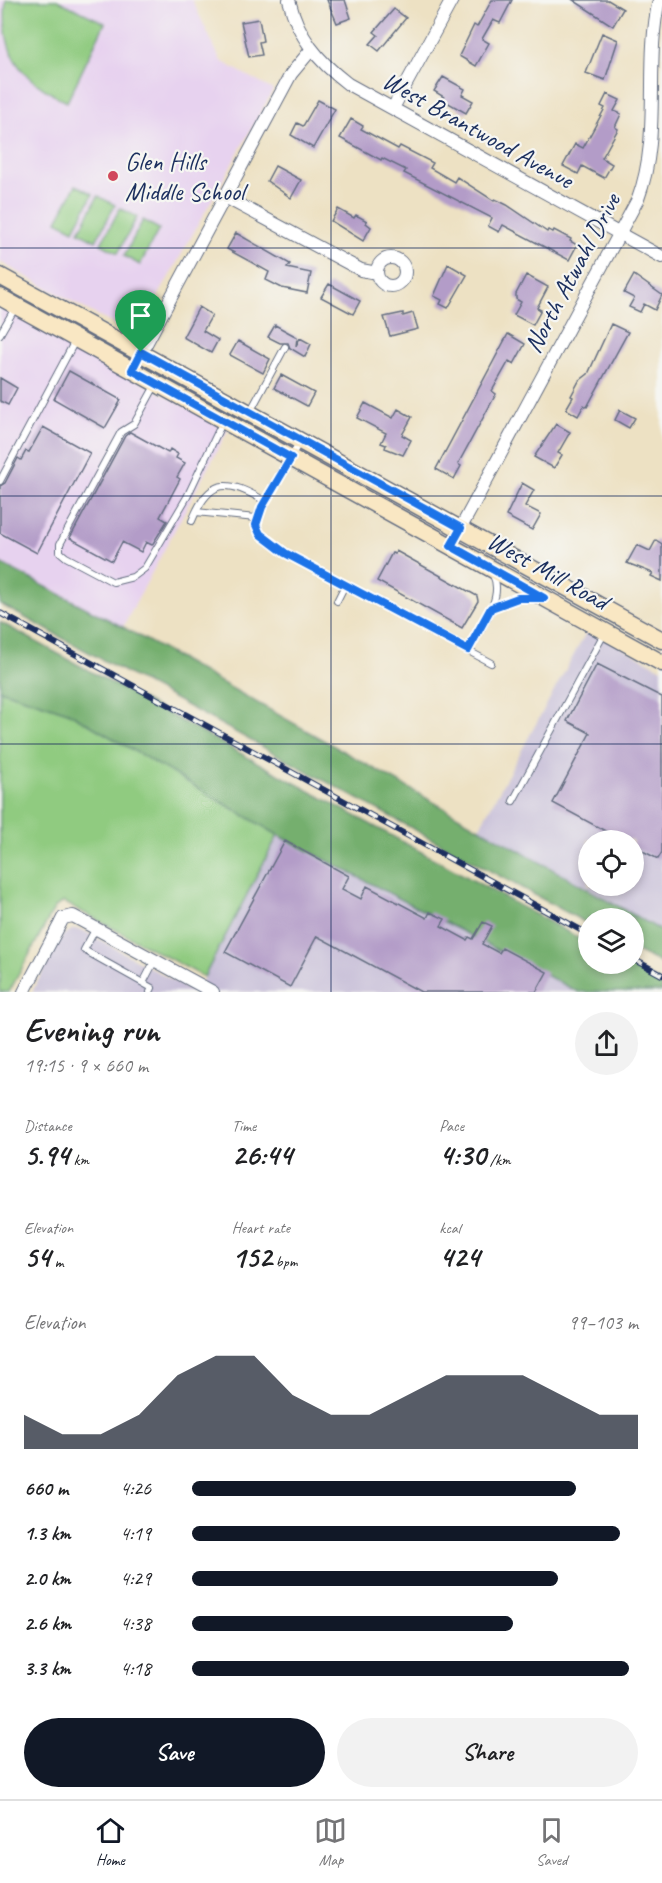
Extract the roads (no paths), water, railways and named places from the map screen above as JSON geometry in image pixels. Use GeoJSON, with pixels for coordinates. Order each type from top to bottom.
{"type":"FeatureCollection","features":[{"type":"Feature","properties":{"kind":"main road","name":"West Mill Road"},"geometry":{"type":"LineString","coordinates":[[0,276],[662,640]]}},
{"type":"Feature","properties":{"kind":"main road","name":"West Mill Road"},"geometry":{"type":"LineString","coordinates":[[0,297],[224,420],[394,519],[451,546],[662,663]]}},
{"type":"Feature","properties":{"kind":"street","name":"West Brantwood Avenue"},"geometry":{"type":"LineString","coordinates":[[289,0],[301,32],[311,50],[326,68],[348,84],[662,256]]}},
{"type":"Feature","properties":{"kind":"street"},"geometry":{"type":"LineString","coordinates":[[393,108],[452,0]]}},
{"type":"Feature","properties":{"kind":"street","name":"North Atwahl Drive"},"geometry":{"type":"LineString","coordinates":[[451,546],[620,235],[646,178],[650,150],[652,38],[659,0]]}},
{"type":"Feature","properties":{"kind":"street"},"geometry":{"type":"LineString","coordinates":[[132,370],[291,74],[311,50]]}},
{"type":"Feature","properties":{"kind":"street"},"geometry":{"type":"LineString","coordinates":[[225,197],[361,270],[377,273]]}},
{"type":"Feature","properties":{"kind":"street"},"geometry":{"type":"LineString","coordinates":[[24,992],[63,918],[74,916],[213,992]]}},
{"type":"Feature","properties":{"kind":"lane"},"geometry":{"type":"LineString","coordinates":[[0,334],[16,306]]}},
{"type":"Feature","properties":{"kind":"lane"},"geometry":{"type":"LineString","coordinates":[[0,481],[76,339]]}},
{"type":"Feature","properties":{"kind":"lane"},"geometry":{"type":"LineString","coordinates":[[250,413],[285,347]]}},
{"type":"Feature","properties":{"kind":"lane"},"geometry":{"type":"LineString","coordinates":[[156,383],[134,424],[121,432],[60,544],[60,552],[66,557],[113,582],[133,577],[145,568],[187,497],[224,420]]}},
{"type":"Feature","properties":{"kind":"lane"},"geometry":{"type":"LineString","coordinates":[[300,441],[256,518],[260,534],[268,541],[345,585],[491,663]]}},
{"type":"Feature","properties":{"kind":"lane"},"geometry":{"type":"LineString","coordinates":[[192,521],[207,495],[219,485],[239,486],[266,501]]}},
{"type":"Feature","properties":{"kind":"lane"},"geometry":{"type":"LineString","coordinates":[[196,512],[256,518]]}},
{"type":"Feature","properties":{"kind":"lane"},"geometry":{"type":"LineString","coordinates":[[468,650],[491,608],[498,588],[489,568]]}},
{"type":"Feature","properties":{"kind":"lane"},"geometry":{"type":"LineString","coordinates":[[337,601],[345,585]]}},
{"type":"Feature","properties":{"kind":"lane"},"geometry":{"type":"LineString","coordinates":[[491,608],[518,598],[544,598]]}},
{"type":"Feature","properties":{"kind":"lane"},"geometry":{"type":"LineString","coordinates":[[513,801],[601,629],[606,608]]}},
{"type":"Feature","properties":{"kind":"lane"},"geometry":{"type":"LineString","coordinates":[[96,927],[84,950],[152,988],[150,992]]}},
{"type":"Feature","properties":{"kind":"lane"},"geometry":{"type":"LineString","coordinates":[[143,983],[155,960]]}},
{"type":"Feature","properties":{"kind":"railway"},"geometry":{"type":"LineString","coordinates":[[0,613],[578,929]]}},
{"type":"Feature","properties":{"kind":"railway"},"geometry":{"type":"LineString","coordinates":[[644,965],[662,975]]}},
{"type":"Feature","properties":{"kind":"place","name":"Glen Hills Middle School"},"geometry":{"type":"Point","coordinates":[113,176]}}]}
